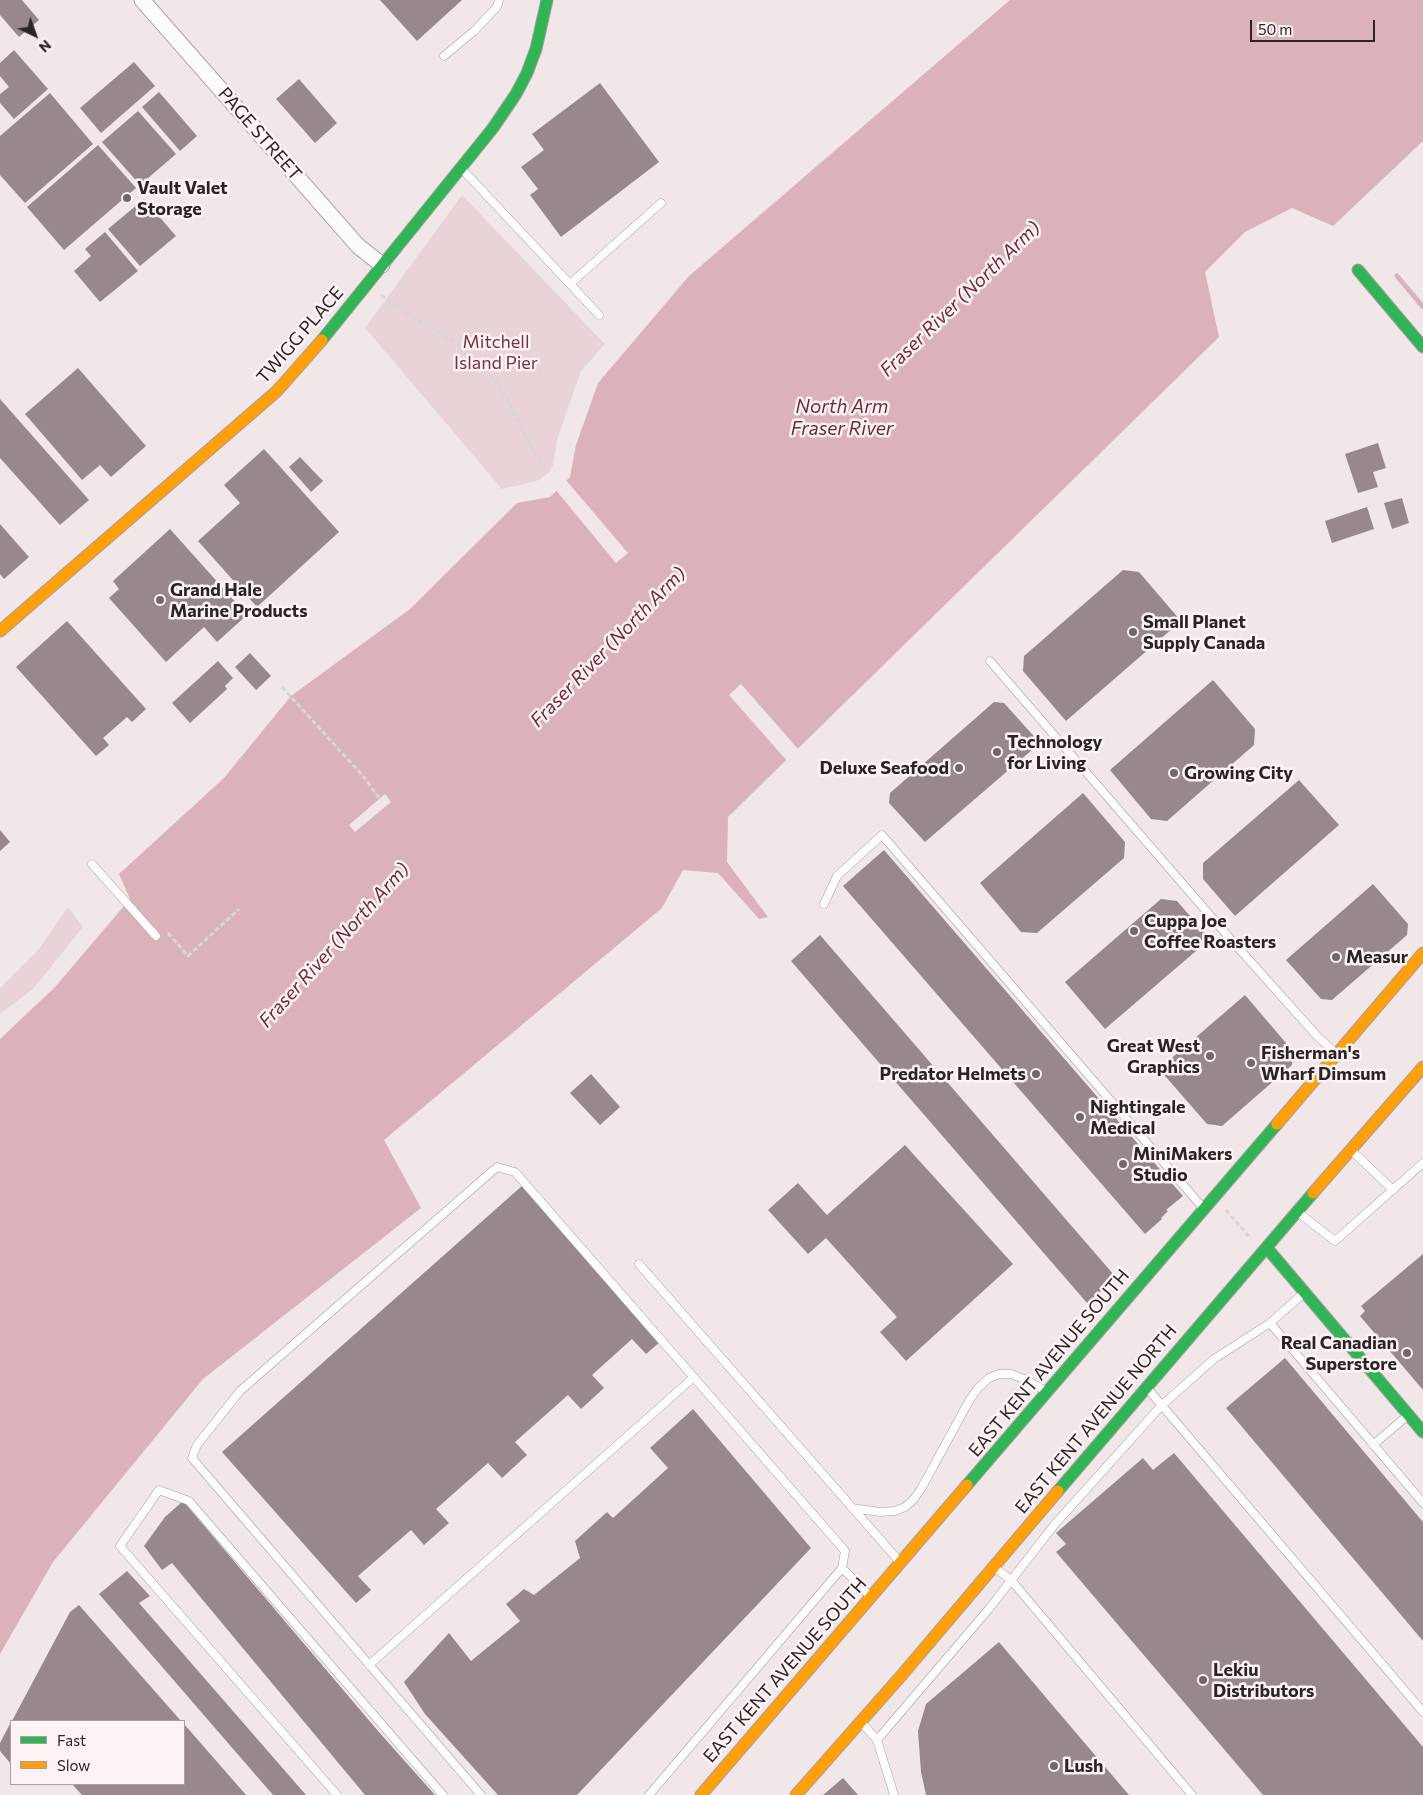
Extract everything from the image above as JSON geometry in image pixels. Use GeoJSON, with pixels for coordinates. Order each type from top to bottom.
{"type":"FeatureCollection","features":[{"type":"Feature","properties":{"kind":"street","name":"PAGE STREET"},"geometry":{"type":"LineString","coordinates":[[142,0],[358,246],[382,265]]}},
{"type":"Feature","properties":{"kind":"street","name":"TWIGG PLACE"},"geometry":{"type":"LineString","coordinates":[[0,631],[277,391],[308,357],[492,128],[516,94],[527,73],[536,49],[546,0]]}},
{"type":"Feature","properties":{"kind":"street"},"geometry":{"type":"LineString","coordinates":[[1358,270],[1423,347]]}},
{"type":"Feature","properties":{"kind":"street","name":"EAST KENT AVENUE SOUTH"},"geometry":{"type":"LineString","coordinates":[[701,1795],[1423,953]]}},
{"type":"Feature","properties":{"kind":"street","name":"EAST KENT AVENUE NORTH"},"geometry":{"type":"LineString","coordinates":[[796,1795],[861,1722],[1146,1387],[1423,1067]]}},
{"type":"Feature","properties":{"kind":"street"},"geometry":{"type":"LineString","coordinates":[[1264,1251],[1305,1292],[1423,1432]]}},
{"type":"Feature","properties":{"kind":"lane"},"geometry":{"type":"LineString","coordinates":[[444,56],[473,32],[497,8],[499,0]]}},
{"type":"Feature","properties":{"kind":"lane"},"geometry":{"type":"LineString","coordinates":[[461,167],[599,315]]}},
{"type":"Feature","properties":{"kind":"lane"},"geometry":{"type":"LineString","coordinates":[[570,284],[661,203]]}},
{"type":"Feature","properties":{"kind":"lane"},"geometry":{"type":"LineString","coordinates":[[990,661],[1233,942],[1318,1037],[1336,1054]]}},
{"type":"Feature","properties":{"kind":"lane"},"geometry":{"type":"LineString","coordinates":[[824,904],[837,876],[882,836],[1204,1209]]}},
{"type":"Feature","properties":{"kind":"lane"},"geometry":{"type":"LineString","coordinates":[[92,864],[156,936]]}},
{"type":"Feature","properties":{"kind":"lane"},"geometry":{"type":"LineString","coordinates":[[1350,1150],[1393,1190]]}},
{"type":"Feature","properties":{"kind":"lane"},"geometry":{"type":"LineString","coordinates":[[1298,1211],[1335,1241],[1423,1163]]}},
{"type":"Feature","properties":{"kind":"lane"},"geometry":{"type":"LineString","coordinates":[[481,1795],[192,1458],[197,1445],[240,1391],[497,1168],[516,1172],[845,1551],[842,1568],[649,1795]]}},
{"type":"Feature","properties":{"kind":"lane"},"geometry":{"type":"LineString","coordinates":[[639,1264],[900,1562]]}},
{"type":"Feature","properties":{"kind":"lane"},"geometry":{"type":"LineString","coordinates":[[878,1740],[988,1610],[1055,1524],[1161,1406],[1217,1356],[1270,1323],[1305,1292]]}},
{"type":"Feature","properties":{"kind":"lane"},"geometry":{"type":"LineString","coordinates":[[1270,1323],[1423,1503]]}},
{"type":"Feature","properties":{"kind":"lane"},"geometry":{"type":"LineString","coordinates":[[852,1508],[880,1512],[905,1507],[913,1500],[921,1489],[969,1401],[978,1388],[989,1378],[999,1374],[1011,1374],[1047,1392]]}},
{"type":"Feature","properties":{"kind":"lane"},"geometry":{"type":"LineString","coordinates":[[369,1665],[694,1377]]}},
{"type":"Feature","properties":{"kind":"lane"},"geometry":{"type":"LineString","coordinates":[[1146,1387],[1423,1712]]}},
{"type":"Feature","properties":{"kind":"lane"},"geometry":{"type":"LineString","coordinates":[[1373,1445],[1408,1415]]}},
{"type":"Feature","properties":{"kind":"lane"},"geometry":{"type":"LineString","coordinates":[[337,1795],[120,1546],[159,1490],[189,1501],[443,1795]]}},
{"type":"Feature","properties":{"kind":"lane"},"geometry":{"type":"LineString","coordinates":[[994,1566],[1011,1580],[1192,1795]]}},
{"type":"Feature","properties":{"kind":"lane"},"geometry":{"type":"LineString","coordinates":[[842,1568],[871,1596]]}},
{"type":"Feature","properties":{"kind":"lane"},"geometry":{"type":"LineString","coordinates":[[861,1722],[878,1740],[894,1795]]}},
{"type":"Feature","properties":{"kind":"path"},"geometry":{"type":"LineString","coordinates":[[379,293],[398,308],[468,350],[500,386],[534,452],[549,472]]}},
{"type":"Feature","properties":{"kind":"path"},"geometry":{"type":"LineString","coordinates":[[282,687],[363,776],[380,798]]}},
{"type":"Feature","properties":{"kind":"path"},"geometry":{"type":"LineString","coordinates":[[164,928],[188,956],[239,909]]}},
{"type":"Feature","properties":{"kind":"path"},"geometry":{"type":"LineString","coordinates":[[1215,1196],[1238,1225],[1264,1251]]}},
{"type":"Feature","properties":{"kind":"green space","name":"Mitchell Island Pier"},"geometry":{"type":"Polygon","coordinates":[[[462,195],[605,344],[581,371],[557,440],[553,465],[549,472],[539,480],[502,489],[365,328],[462,195]]]}},
{"type":"Feature","properties":{"kind":"green space"},"geometry":{"type":"Polygon","coordinates":[[[68,907],[83,927],[33,989],[0,1014],[0,988],[38,950],[68,907]]]}},
{"type":"Feature","properties":{"kind":"water","name":"North Arm Fraser River"},"geometry":{"type":"Polygon","coordinates":[[[1010,0],[1423,0],[1423,141],[1333,226],[1292,208],[1245,232],[1205,272],[1219,337],[728,817],[727,862],[768,917],[759,919],[718,873],[683,870],[662,908],[384,1140],[421,1208],[203,1379],[53,1562],[0,1654],[0,1039],[55,987],[130,899],[119,874],[224,778],[291,696],[410,609],[517,503],[550,497],[570,477],[576,445],[598,383],[689,276],[1010,0]]]}},
{"type":"Feature","properties":{"kind":"pier"},"geometry":{"type":"Polygon","coordinates":[[[565,479],[628,553],[616,563],[555,489],[565,479]]]}},
{"type":"Feature","properties":{"kind":"pier"},"geometry":{"type":"Polygon","coordinates":[[[741,684],[799,750],[788,762],[729,695],[741,684]]]}},
{"type":"Feature","properties":{"kind":"pier"},"geometry":{"type":"Polygon","coordinates":[[[385,794],[391,802],[355,832],[349,825],[385,794]]]}},
{"type":"Feature","properties":{"kind":"building"},"geometry":{"type":"Polygon","coordinates":[[[0,0],[22,0],[39,20],[19,37],[0,15],[0,0]]]}},
{"type":"Feature","properties":{"kind":"building"},"geometry":{"type":"Polygon","coordinates":[[[380,0],[462,0],[417,41],[380,0]]]}},
{"type":"Feature","properties":{"kind":"building"},"geometry":{"type":"Polygon","coordinates":[[[14,50],[48,89],[14,119],[0,103],[0,94],[9,87],[0,76],[0,63],[14,50]]]}},
{"type":"Feature","properties":{"kind":"building"},"geometry":{"type":"Polygon","coordinates":[[[134,62],[155,86],[101,133],[80,108],[134,62]]]}},
{"type":"Feature","properties":{"kind":"building"},"geometry":{"type":"Polygon","coordinates":[[[299,79],[337,123],[315,143],[276,99],[299,79]]]}},
{"type":"Feature","properties":{"kind":"building"},"geometry":{"type":"Polygon","coordinates":[[[600,83],[659,162],[561,237],[530,195],[538,189],[521,167],[544,150],[532,134],[600,83]]]}},
{"type":"Feature","properties":{"kind":"building"},"geometry":{"type":"Polygon","coordinates":[[[159,92],[197,136],[180,151],[142,107],[159,92]]]}},
{"type":"Feature","properties":{"kind":"building"},"geometry":{"type":"Polygon","coordinates":[[[50,93],[93,144],[25,203],[0,175],[0,136],[50,93]]]}},
{"type":"Feature","properties":{"kind":"building"},"geometry":{"type":"Polygon","coordinates":[[[138,111],[176,154],[140,185],[102,142],[138,111]]]}},
{"type":"Feature","properties":{"kind":"building"},"geometry":{"type":"Polygon","coordinates":[[[98,145],[136,188],[64,250],[27,207],[98,145]]]}},
{"type":"Feature","properties":{"kind":"building"},"geometry":{"type":"Polygon","coordinates":[[[144,199],[176,236],[140,266],[108,229],[144,199]]]}},
{"type":"Feature","properties":{"kind":"building"},"geometry":{"type":"Polygon","coordinates":[[[105,232],[138,271],[100,302],[74,271],[91,256],[85,249],[105,232]]]}},
{"type":"Feature","properties":{"kind":"building"},"geometry":{"type":"Polygon","coordinates":[[[78,368],[146,446],[111,477],[100,465],[82,480],[25,414],[78,368]]]}},
{"type":"Feature","properties":{"kind":"building"},"geometry":{"type":"Polygon","coordinates":[[[0,399],[89,500],[60,525],[0,458],[0,399]]]}},
{"type":"Feature","properties":{"kind":"building"},"geometry":{"type":"Polygon","coordinates":[[[1378,443],[1386,468],[1373,472],[1378,487],[1358,493],[1345,454],[1378,443]]]}},
{"type":"Feature","properties":{"kind":"building"},"geometry":{"type":"Polygon","coordinates":[[[264,449],[339,532],[257,607],[198,541],[240,503],[224,485],[264,449]]]}},
{"type":"Feature","properties":{"kind":"building"},"geometry":{"type":"Polygon","coordinates":[[[300,457],[323,481],[311,492],[289,467],[300,457]]]}},
{"type":"Feature","properties":{"kind":"building"},"geometry":{"type":"Polygon","coordinates":[[[1402,498],[1409,523],[1392,529],[1384,503],[1402,498]]]}},
{"type":"Feature","properties":{"kind":"building"},"geometry":{"type":"Polygon","coordinates":[[[1367,507],[1374,529],[1332,543],[1325,521],[1367,507]]]}},
{"type":"Feature","properties":{"kind":"building"},"geometry":{"type":"Polygon","coordinates":[[[0,524],[29,557],[4,579],[0,574],[0,524]]]}},
{"type":"Feature","properties":{"kind":"building"},"geometry":{"type":"Polygon","coordinates":[[[170,529],[247,615],[217,642],[204,627],[166,662],[109,598],[119,589],[113,581],[170,529]]]}},
{"type":"Feature","properties":{"kind":"building"},"geometry":{"type":"Polygon","coordinates":[[[1123,570],[1139,572],[1181,621],[1066,721],[1023,671],[1024,656],[1123,570]]]}},
{"type":"Feature","properties":{"kind":"building"},"geometry":{"type":"Polygon","coordinates":[[[67,621],[146,709],[132,722],[127,717],[103,738],[109,745],[96,756],[16,667],[67,621]]]}},
{"type":"Feature","properties":{"kind":"building"},"geometry":{"type":"Polygon","coordinates":[[[250,653],[271,676],[256,690],[235,667],[250,653]]]}},
{"type":"Feature","properties":{"kind":"building"},"geometry":{"type":"Polygon","coordinates":[[[218,661],[233,678],[225,686],[227,689],[190,723],[172,703],[218,661]]]}},
{"type":"Feature","properties":{"kind":"building"},"geometry":{"type":"Polygon","coordinates":[[[1213,680],[1255,729],[1254,745],[1167,821],[1151,819],[1110,770],[1213,680]]]}},
{"type":"Feature","properties":{"kind":"building"},"geometry":{"type":"Polygon","coordinates":[[[994,702],[1004,703],[1040,743],[925,842],[889,803],[890,793],[994,702]]]}},
{"type":"Feature","properties":{"kind":"building"},"geometry":{"type":"Polygon","coordinates":[[[1299,780],[1339,825],[1235,916],[1203,879],[1203,863],[1299,780]]]}},
{"type":"Feature","properties":{"kind":"building"},"geometry":{"type":"Polygon","coordinates":[[[1083,793],[1125,842],[1124,858],[1037,933],[1021,932],[980,883],[1083,793]]]}},
{"type":"Feature","properties":{"kind":"building"},"geometry":{"type":"Polygon","coordinates":[[[0,830],[10,842],[0,851],[0,830]]]}},
{"type":"Feature","properties":{"kind":"building"},"geometry":{"type":"Polygon","coordinates":[[[884,850],[1183,1196],[1166,1210],[1168,1211],[1162,1219],[1145,1234],[843,886],[884,850]]]}},
{"type":"Feature","properties":{"kind":"building"},"geometry":{"type":"Polygon","coordinates":[[[1373,884],[1408,924],[1407,935],[1332,1000],[1321,999],[1286,960],[1373,884]]]}},
{"type":"Feature","properties":{"kind":"building"},"geometry":{"type":"Polygon","coordinates":[[[1161,899],[1177,901],[1210,939],[1105,1029],[1065,982],[1161,899]]]}},
{"type":"Feature","properties":{"kind":"building"},"geometry":{"type":"Polygon","coordinates":[[[820,935],[1114,1275],[1106,1282],[1108,1283],[1101,1291],[1087,1303],[791,961],[820,935]]]}},
{"type":"Feature","properties":{"kind":"building"},"geometry":{"type":"Polygon","coordinates":[[[1245,995],[1292,1050],[1292,1065],[1222,1126],[1207,1124],[1159,1069],[1245,995]]]}},
{"type":"Feature","properties":{"kind":"building"},"geometry":{"type":"Polygon","coordinates":[[[591,1074],[620,1107],[600,1125],[570,1093],[591,1074]]]}},
{"type":"Feature","properties":{"kind":"building"},"geometry":{"type":"Polygon","coordinates":[[[905,1145],[1013,1264],[906,1361],[880,1332],[897,1317],[826,1238],[808,1254],[768,1210],[798,1183],[827,1215],[905,1145]]]}},
{"type":"Feature","properties":{"kind":"building"},"geometry":{"type":"Polygon","coordinates":[[[523,1185],[660,1342],[646,1354],[632,1339],[592,1375],[604,1388],[581,1409],[568,1395],[515,1442],[527,1455],[502,1478],[488,1463],[436,1509],[449,1523],[424,1545],[411,1530],[358,1576],[371,1590],[356,1603],[222,1452],[523,1185]]]}},
{"type":"Feature","properties":{"kind":"building","name":"Real Canadian Superstore"},"geometry":{"type":"Polygon","coordinates":[[[1423,1254],[1423,1390],[1360,1316],[1365,1311],[1361,1306],[1423,1254]]]}},
{"type":"Feature","properties":{"kind":"building"},"geometry":{"type":"Polygon","coordinates":[[[1285,1358],[1423,1522],[1423,1641],[1226,1408],[1285,1358]]]}},
{"type":"Feature","properties":{"kind":"building"},"geometry":{"type":"Polygon","coordinates":[[[693,1409],[811,1548],[577,1795],[498,1795],[425,1714],[404,1682],[449,1633],[471,1661],[520,1621],[506,1604],[524,1589],[534,1595],[580,1558],[575,1541],[607,1512],[613,1518],[668,1468],[650,1448],[693,1409]]]}},
{"type":"Feature","properties":{"kind":"building"},"geometry":{"type":"Polygon","coordinates":[[[1174,1453],[1423,1747],[1423,1795],[1263,1795],[1056,1552],[1066,1544],[1056,1533],[1143,1458],[1153,1470],[1174,1453]]]}},
{"type":"Feature","properties":{"kind":"building"},"geometry":{"type":"Polygon","coordinates":[[[183,1501],[378,1731],[435,1795],[365,1795],[172,1563],[162,1570],[144,1546],[165,1517],[183,1501]]]}},
{"type":"Feature","properties":{"kind":"building"},"geometry":{"type":"Polygon","coordinates":[[[127,1571],[150,1596],[139,1603],[306,1795],[273,1795],[99,1594],[127,1571]]]}},
{"type":"Feature","properties":{"kind":"building"},"geometry":{"type":"Polygon","coordinates":[[[79,1605],[180,1720],[13,1720],[70,1612],[79,1605]]]}},
{"type":"Feature","properties":{"kind":"building"},"geometry":{"type":"Polygon","coordinates":[[[999,1642],[1129,1795],[926,1795],[921,1772],[918,1731],[926,1704],[999,1642]]]}},
{"type":"Feature","properties":{"kind":"building"},"geometry":{"type":"Polygon","coordinates":[[[10,1724],[10,1763],[0,1751],[0,1743],[10,1724]]]}},
{"type":"Feature","properties":{"kind":"building"},"geometry":{"type":"Polygon","coordinates":[[[185,1725],[246,1795],[82,1795],[73,1785],[185,1785],[185,1725]]]}},
{"type":"Feature","properties":{"kind":"building"},"geometry":{"type":"Polygon","coordinates":[[[843,1778],[858,1795],[823,1795],[843,1778]]]}},
{"type":"Feature","properties":{"kind":"waterway"},"geometry":{"type":"LineString","coordinates":[[1397,276],[1423,307]]}},
{"type":"Feature","properties":{"kind":"traffic: fast"},"geometry":{"type":"LineString","coordinates":[[322,340],[493,128],[516,94],[527,73],[536,49],[547,0]]}},
{"type":"Feature","properties":{"kind":"traffic: fast"},"geometry":{"type":"LineString","coordinates":[[1358,270],[1423,347]]}},
{"type":"Feature","properties":{"kind":"traffic: fast"},"geometry":{"type":"LineString","coordinates":[[967,1485],[1277,1124]]}},
{"type":"Feature","properties":{"kind":"traffic: fast"},"geometry":{"type":"LineString","coordinates":[[1058,1491],[1313,1193]]}},
{"type":"Feature","properties":{"kind":"traffic: fast"},"geometry":{"type":"LineString","coordinates":[[1267,1248],[1423,1432]]}},
{"type":"Feature","properties":{"kind":"traffic: slow"},"geometry":{"type":"LineString","coordinates":[[0,631],[277,391],[322,340]]}},
{"type":"Feature","properties":{"kind":"traffic: slow"},"geometry":{"type":"LineString","coordinates":[[1277,1124],[1423,953]]}},
{"type":"Feature","properties":{"kind":"traffic: slow"},"geometry":{"type":"LineString","coordinates":[[1313,1193],[1423,1067]]}},
{"type":"Feature","properties":{"kind":"traffic: slow"},"geometry":{"type":"LineString","coordinates":[[701,1795],[967,1485]]}},
{"type":"Feature","properties":{"kind":"traffic: slow"},"geometry":{"type":"LineString","coordinates":[[796,1795],[901,1676],[1058,1491]]}},
{"type":"Feature","properties":{"kind":"place","name":"Vault Valet Storage"},"geometry":{"type":"Point","coordinates":[127,198]}},
{"type":"Feature","properties":{"kind":"place","name":"Grand Hale Marine Products"},"geometry":{"type":"Point","coordinates":[160,600]}},
{"type":"Feature","properties":{"kind":"place","name":"Small Planet Supply Canada"},"geometry":{"type":"Point","coordinates":[1133,632]}},
{"type":"Feature","properties":{"kind":"place","name":"Technology for Living"},"geometry":{"type":"Point","coordinates":[997,752]}},
{"type":"Feature","properties":{"kind":"place","name":"Deluxe Seafood"},"geometry":{"type":"Point","coordinates":[959,768]}},
{"type":"Feature","properties":{"kind":"place","name":"Growing City"},"geometry":{"type":"Point","coordinates":[1174,773]}},
{"type":"Feature","properties":{"kind":"place","name":"Cuppa Joe Coffee Roasters"},"geometry":{"type":"Point","coordinates":[1134,931]}},
{"type":"Feature","properties":{"kind":"place","name":"Measur"},"geometry":{"type":"Point","coordinates":[1336,957]}},
{"type":"Feature","properties":{"kind":"place","name":"Great West Graphics"},"geometry":{"type":"Point","coordinates":[1210,1056]}},
{"type":"Feature","properties":{"kind":"place","name":"Fisherman's Wharf Dimsum"},"geometry":{"type":"Point","coordinates":[1251,1063]}},
{"type":"Feature","properties":{"kind":"place","name":"Predator Helmets"},"geometry":{"type":"Point","coordinates":[1036,1074]}},
{"type":"Feature","properties":{"kind":"place","name":"Nightingale Medical"},"geometry":{"type":"Point","coordinates":[1080,1117]}},
{"type":"Feature","properties":{"kind":"place","name":"MiniMakers Studio"},"geometry":{"type":"Point","coordinates":[1123,1164]}},
{"type":"Feature","properties":{"kind":"place","name":"Real Canadian Superstore"},"geometry":{"type":"Point","coordinates":[1407,1353]}},
{"type":"Feature","properties":{"kind":"place","name":"Lekiu Distributors"},"geometry":{"type":"Point","coordinates":[1203,1680]}},
{"type":"Feature","properties":{"kind":"place","name":"Lush"},"geometry":{"type":"Point","coordinates":[1054,1766]}},
{"type":"Feature","properties":{"kind":"water label","name":"Fraser River (North Arm)"},"geometry":{"type":"Point","coordinates":[960,299]}},
{"type":"Feature","properties":{"kind":"water label","name":"Fraser River (North Arm)"},"geometry":{"type":"Point","coordinates":[608,647]}},
{"type":"Feature","properties":{"kind":"water label","name":"Fraser River (North Arm)"},"geometry":{"type":"Point","coordinates":[334,945]}}]}
